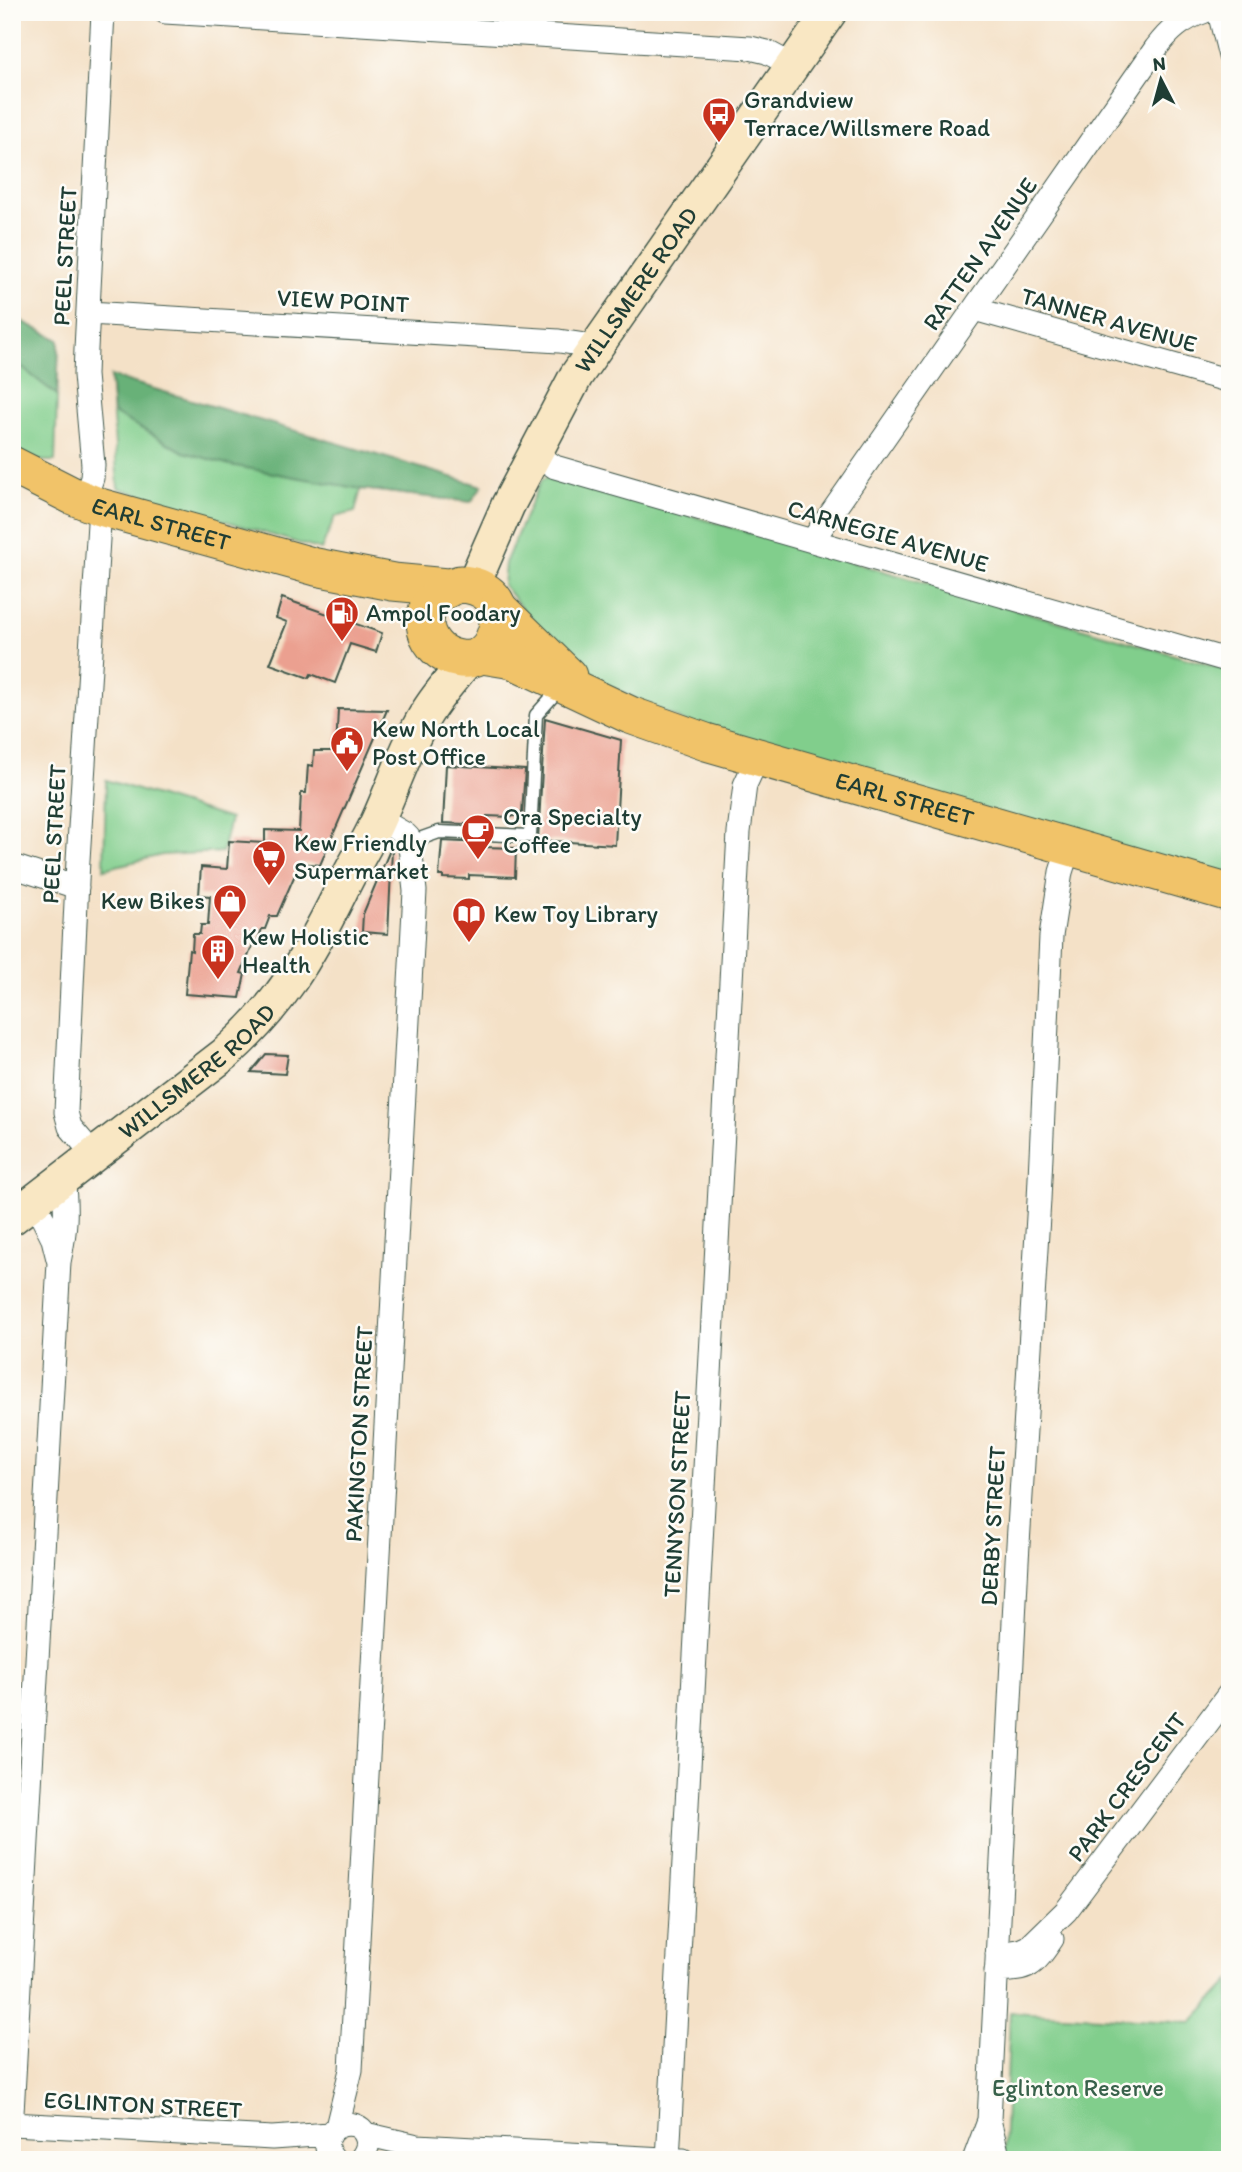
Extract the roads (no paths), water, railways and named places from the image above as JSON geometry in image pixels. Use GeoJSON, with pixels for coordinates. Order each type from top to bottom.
{"type":"FeatureCollection","features":[{"type":"Feature","properties":{"kind":"main road","name":"WILLSMERE ROAD"},"geometry":{"type":"LineString","coordinates":[[473,593],[508,505],[576,376],[830,12]]}},
{"type":"Feature","properties":{"kind":"main road","name":"EARL STREET"},"geometry":{"type":"LineString","coordinates":[[12,465],[92,504],[316,567],[393,582],[473,593],[573,686]]}},
{"type":"Feature","properties":{"kind":"main road","name":"EARL STREET"},"geometry":{"type":"LineString","coordinates":[[316,567],[383,599],[453,648],[513,660],[656,725],[749,755],[1230,893]]}},
{"type":"Feature","properties":{"kind":"main road"},"geometry":{"type":"LineString","coordinates":[[473,593],[499,620],[496,632],[489,647],[453,648],[425,620],[428,606],[436,595],[473,593]]}},
{"type":"Feature","properties":{"kind":"main road","name":"WILLSMERE ROAD"},"geometry":{"type":"LineString","coordinates":[[23,1209],[248,1034],[284,992],[304,962],[368,844],[453,648]]}},
{"type":"Feature","properties":{"kind":"main road","name":"WILLSMERE ROAD"},"geometry":{"type":"LineString","coordinates":[[342,889],[366,814],[401,736],[424,697],[433,670],[453,648]]}},
{"type":"Feature","properties":{"kind":"street","name":"PEEL STREET"},"geometry":{"type":"LineString","coordinates":[[94,1155],[70,1127],[65,1112],[92,504],[93,465],[85,375],[103,12]]}},
{"type":"Feature","properties":{"kind":"street"},"geometry":{"type":"LineString","coordinates":[[165,12],[750,48],[767,52],[793,66]]}},
{"type":"Feature","properties":{"kind":"street"},"geometry":{"type":"LineString","coordinates":[[1218,14],[1230,56]]}},
{"type":"Feature","properties":{"kind":"street","name":"RATTEN AVENUE"},"geometry":{"type":"LineString","coordinates":[[812,541],[1161,42],[1190,16],[1218,14]]}},
{"type":"Feature","properties":{"kind":"street","name":"TANNER AVENUE"},"geometry":{"type":"LineString","coordinates":[[974,309],[1230,381]]}},
{"type":"Feature","properties":{"kind":"street","name":"VIEW POINT"},"geometry":{"type":"LineString","coordinates":[[89,313],[559,341],[579,344],[593,350]]}},
{"type":"Feature","properties":{"kind":"street","name":"CARNEGIE AVENUE"},"geometry":{"type":"LineString","coordinates":[[536,454],[555,467],[1230,661]]}},
{"type":"Feature","properties":{"kind":"street","name":"TENNYSON STREET"},"geometry":{"type":"LineString","coordinates":[[668,2159],[739,832],[733,778],[749,755]]}},
{"type":"Feature","properties":{"kind":"street"},"geometry":{"type":"LineString","coordinates":[[379,819],[405,834],[411,842]]}},
{"type":"Feature","properties":{"kind":"street","name":"PAKINGTON STREET"},"geometry":{"type":"LineString","coordinates":[[332,2142],[351,2070],[411,975],[415,891],[411,842]]}},
{"type":"Feature","properties":{"kind":"street","name":"DERBY STREET"},"geometry":{"type":"LineString","coordinates":[[999,2160],[989,2120],[1017,1561],[1039,1200],[1051,936],[1046,873],[1061,844]]}},
{"type":"Feature","properties":{"kind":"street"},"geometry":{"type":"LineString","coordinates":[[12,866],[77,887]]}},
{"type":"Feature","properties":{"kind":"street"},"geometry":{"type":"LineString","coordinates":[[12,2113],[59,1262],[66,1232],[63,1177]]}},
{"type":"Feature","properties":{"kind":"street"},"geometry":{"type":"LineString","coordinates":[[23,1209],[53,1239],[59,1262]]}},
{"type":"Feature","properties":{"kind":"street","name":"PARK CRESCENT"},"geometry":{"type":"LineString","coordinates":[[996,1963],[1029,1947],[1066,1911],[1230,1693]]}},
{"type":"Feature","properties":{"kind":"street","name":"PAKINGTON STREET"},"geometry":{"type":"LineString","coordinates":[[351,2070],[363,2144]]}},
{"type":"Feature","properties":{"kind":"street","name":"DERBY STREET"},"geometry":{"type":"LineString","coordinates":[[974,2160],[989,2120]]}},
{"type":"Feature","properties":{"kind":"street","name":"EGLINTON STREET"},"geometry":{"type":"LineString","coordinates":[[12,2124],[332,2142],[349,2124],[363,2144]]}},
{"type":"Feature","properties":{"kind":"street"},"geometry":{"type":"LineString","coordinates":[[363,2144],[683,2160]]}},
{"type":"Feature","properties":{"kind":"lane"},"geometry":{"type":"LineString","coordinates":[[411,842],[439,832],[530,836],[536,715],[573,686]]}},
{"type":"Feature","properties":{"kind":"place","name":"Grandview Terrace/Willsmere Road"},"geometry":{"type":"Point","coordinates":[719,144]}},
{"type":"Feature","properties":{"kind":"place","name":"Ampol Foodary"},"geometry":{"type":"Point","coordinates":[342,643]}},
{"type":"Feature","properties":{"kind":"place","name":"Kew North Local Post Office"},"geometry":{"type":"Point","coordinates":[347,773]}},
{"type":"Feature","properties":{"kind":"place","name":"Ora Specialty Coffee"},"geometry":{"type":"Point","coordinates":[478,861]}},
{"type":"Feature","properties":{"kind":"place","name":"Kew Friendly Supermarket"},"geometry":{"type":"Point","coordinates":[269,887]}},
{"type":"Feature","properties":{"kind":"place","name":"Kew Bikes"},"geometry":{"type":"Point","coordinates":[230,931]}},
{"type":"Feature","properties":{"kind":"place","name":"Kew Toy Library"},"geometry":{"type":"Point","coordinates":[469,944]}},
{"type":"Feature","properties":{"kind":"place","name":"Kew Holistic Health"},"geometry":{"type":"Point","coordinates":[218,981]}},
{"type":"Feature","properties":{"kind":"park label","name":"Eglinton Reserve"},"geometry":{"type":"Point","coordinates":[1078,2088]}}]}
